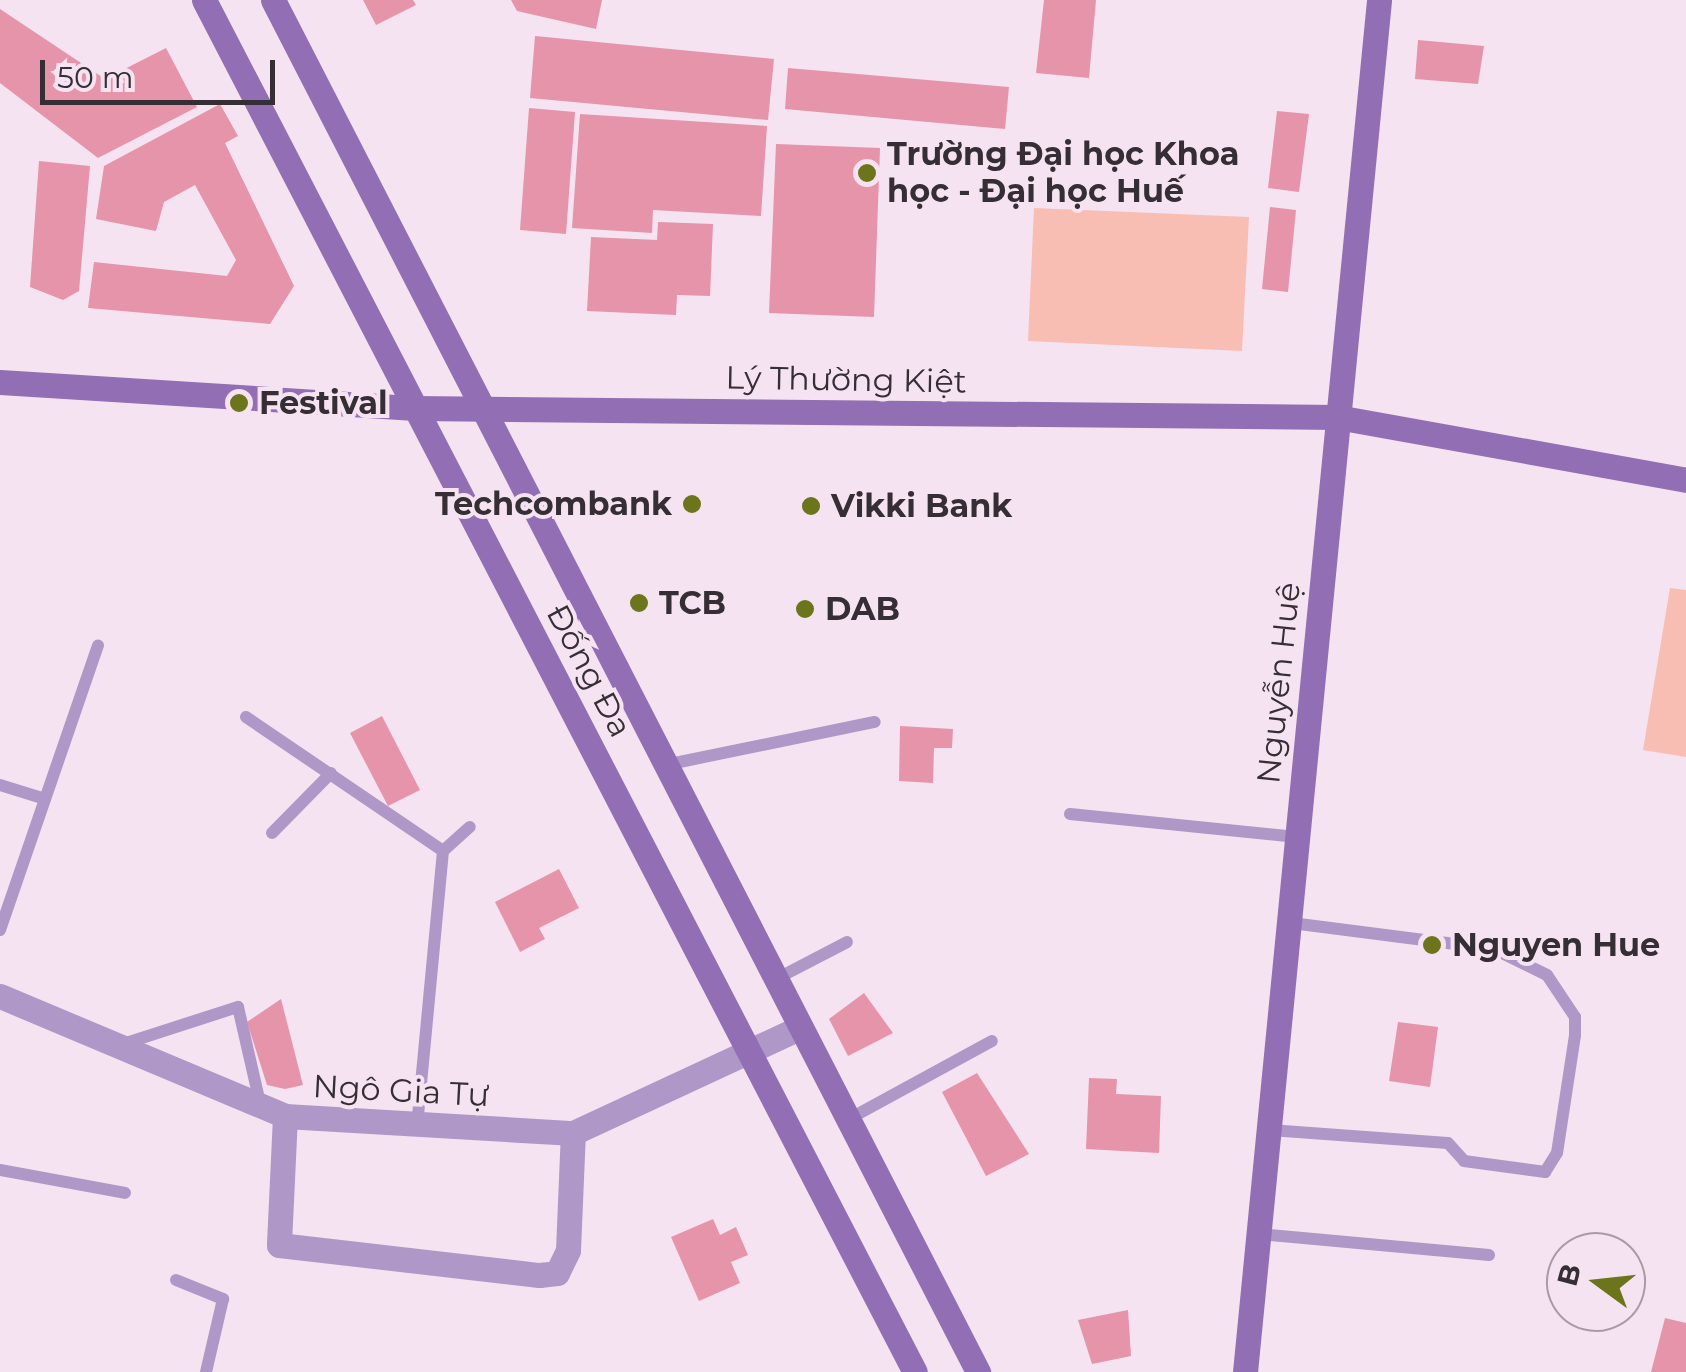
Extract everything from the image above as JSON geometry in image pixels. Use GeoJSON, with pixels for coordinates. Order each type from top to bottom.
{"type":"FeatureCollection","features":[{"type":"Feature","properties":{"kind":"street","name":"Đống Đa"},"geometry":{"type":"LineString","coordinates":[[204,0],[916,1372]]}},
{"type":"Feature","properties":{"kind":"street","name":"Đống Đa"},"geometry":{"type":"LineString","coordinates":[[273,0],[486,408],[662,765],[978,1372]]}},
{"type":"Feature","properties":{"kind":"street","name":"Nguyễn Huệ"},"geometry":{"type":"LineString","coordinates":[[1245,1372],[1379,0]]}},
{"type":"Feature","properties":{"kind":"street","name":"Lý Thường Kiệt"},"geometry":{"type":"LineString","coordinates":[[0,382],[416,408],[1337,417],[1686,480]]}},
{"type":"Feature","properties":{"kind":"street","name":"Ngô Gia Tự"},"geometry":{"type":"LineString","coordinates":[[0,996],[112,1048],[284,1116],[573,1132],[799,1028]]}},
{"type":"Feature","properties":{"kind":"street"},"geometry":{"type":"LineString","coordinates":[[284,1116],[280,1246],[539,1275],[556,1272],[568,1250],[573,1132]]}},
{"type":"Feature","properties":{"kind":"lane"},"geometry":{"type":"LineString","coordinates":[[0,930],[42,798],[98,645]]}},
{"type":"Feature","properties":{"kind":"lane"},"geometry":{"type":"LineString","coordinates":[[246,716],[443,850]]}},
{"type":"Feature","properties":{"kind":"lane"},"geometry":{"type":"LineString","coordinates":[[662,765],[874,722]]}},
{"type":"Feature","properties":{"kind":"lane"},"geometry":{"type":"LineString","coordinates":[[272,834],[331,772]]}},
{"type":"Feature","properties":{"kind":"lane"},"geometry":{"type":"LineString","coordinates":[[0,785],[42,798]]}},
{"type":"Feature","properties":{"kind":"lane"},"geometry":{"type":"LineString","coordinates":[[1070,814],[1297,837]]}},
{"type":"Feature","properties":{"kind":"lane"},"geometry":{"type":"LineString","coordinates":[[417,1125],[443,850],[470,827]]}},
{"type":"Feature","properties":{"kind":"lane"},"geometry":{"type":"LineString","coordinates":[[1270,1130],[1448,1143],[1481,1166],[1546,1172],[1557,1153],[1575,1035],[1568,1005],[1530,963],[1494,949],[1290,924]]}},
{"type":"Feature","properties":{"kind":"lane"},"geometry":{"type":"LineString","coordinates":[[774,980],[848,942]]}},
{"type":"Feature","properties":{"kind":"lane"},"geometry":{"type":"LineString","coordinates":[[112,1048],[238,1007],[260,1104]]}},
{"type":"Feature","properties":{"kind":"lane"},"geometry":{"type":"LineString","coordinates":[[847,1120],[992,1041]]}},
{"type":"Feature","properties":{"kind":"lane"},"geometry":{"type":"LineString","coordinates":[[0,1170],[125,1193]]}},
{"type":"Feature","properties":{"kind":"lane"},"geometry":{"type":"LineString","coordinates":[[1258,1234],[1489,1255]]}},
{"type":"Feature","properties":{"kind":"lane"},"geometry":{"type":"LineString","coordinates":[[176,1280],[223,1299],[206,1372]]}},
{"type":"Feature","properties":{"kind":"shaded area"},"geometry":{"type":"Polygon","coordinates":[[[1034,208],[1249,217],[1242,351],[1028,341],[1034,208]]]}},
{"type":"Feature","properties":{"kind":"shaded area"},"geometry":{"type":"Polygon","coordinates":[[[1670,588],[1686,590],[1686,757],[1643,750],[1670,588]]]}},
{"type":"Feature","properties":{"kind":"building"},"geometry":{"type":"Polygon","coordinates":[[[363,0],[413,0],[416,5],[376,25],[363,0]]]}},
{"type":"Feature","properties":{"kind":"building"},"geometry":{"type":"Polygon","coordinates":[[[511,0],[602,0],[596,29],[517,11],[511,0]]]}},
{"type":"Feature","properties":{"kind":"building"},"geometry":{"type":"Polygon","coordinates":[[[1044,0],[1096,0],[1089,78],[1036,73],[1044,0]]]}},
{"type":"Feature","properties":{"kind":"building"},"geometry":{"type":"Polygon","coordinates":[[[0,9],[105,79],[166,48],[197,107],[98,158],[0,83],[0,9]]]}},
{"type":"Feature","properties":{"kind":"building"},"geometry":{"type":"Polygon","coordinates":[[[535,36],[774,59],[768,120],[530,98],[535,36]]]}},
{"type":"Feature","properties":{"kind":"building"},"geometry":{"type":"Polygon","coordinates":[[[1418,40],[1484,46],[1478,84],[1415,79],[1418,40]]]}},
{"type":"Feature","properties":{"kind":"building"},"geometry":{"type":"Polygon","coordinates":[[[788,68],[1009,87],[1005,129],[785,109],[788,68]]]}},
{"type":"Feature","properties":{"kind":"building"},"geometry":{"type":"Polygon","coordinates":[[[220,104],[238,136],[225,143],[294,286],[270,324],[88,308],[94,262],[227,276],[236,260],[195,185],[164,202],[156,231],[96,219],[104,166],[220,104]]]}},
{"type":"Feature","properties":{"kind":"building"},"geometry":{"type":"Polygon","coordinates":[[[529,108],[575,112],[566,234],[520,230],[529,108]]]}},
{"type":"Feature","properties":{"kind":"building"},"geometry":{"type":"Polygon","coordinates":[[[1277,111],[1309,114],[1299,192],[1268,188],[1277,111]]]}},
{"type":"Feature","properties":{"kind":"building"},"geometry":{"type":"Polygon","coordinates":[[[580,114],[767,126],[761,216],[653,210],[652,233],[572,228],[580,114]]]}},
{"type":"Feature","properties":{"kind":"building"},"geometry":{"type":"Polygon","coordinates":[[[776,144],[880,148],[874,317],[769,313],[776,144]]]}},
{"type":"Feature","properties":{"kind":"building"},"geometry":{"type":"Polygon","coordinates":[[[39,161],[90,166],[79,291],[63,300],[30,287],[39,161]]]}},
{"type":"Feature","properties":{"kind":"building"},"geometry":{"type":"Polygon","coordinates":[[[1270,207],[1296,210],[1288,292],[1262,289],[1270,207]]]}},
{"type":"Feature","properties":{"kind":"building"},"geometry":{"type":"Polygon","coordinates":[[[658,222],[713,224],[710,296],[677,295],[676,315],[587,311],[591,237],[657,240],[658,222]]]}},
{"type":"Feature","properties":{"kind":"building"},"geometry":{"type":"Polygon","coordinates":[[[382,716],[420,790],[388,806],[350,733],[382,716]]]}},
{"type":"Feature","properties":{"kind":"building"},"geometry":{"type":"Polygon","coordinates":[[[900,726],[953,729],[952,748],[934,748],[933,783],[899,781],[900,726]]]}},
{"type":"Feature","properties":{"kind":"building"},"geometry":{"type":"Polygon","coordinates":[[[559,869],[579,908],[539,928],[545,939],[520,952],[495,902],[559,869]]]}},
{"type":"Feature","properties":{"kind":"building"},"geometry":{"type":"Polygon","coordinates":[[[864,993],[893,1033],[848,1056],[829,1019],[864,993]]]}},
{"type":"Feature","properties":{"kind":"building"},"geometry":{"type":"Polygon","coordinates":[[[281,999],[303,1085],[285,1089],[267,1085],[247,1022],[281,999]]]}},
{"type":"Feature","properties":{"kind":"building"},"geometry":{"type":"Polygon","coordinates":[[[1398,1022],[1438,1027],[1430,1087],[1389,1081],[1398,1022]]]}},
{"type":"Feature","properties":{"kind":"building"},"geometry":{"type":"Polygon","coordinates":[[[977,1073],[1029,1154],[986,1176],[942,1092],[977,1073]]]}},
{"type":"Feature","properties":{"kind":"building"},"geometry":{"type":"Polygon","coordinates":[[[1089,1078],[1117,1079],[1116,1094],[1161,1096],[1159,1153],[1086,1149],[1089,1078]]]}},
{"type":"Feature","properties":{"kind":"building"},"geometry":{"type":"Polygon","coordinates":[[[713,1219],[720,1235],[736,1227],[748,1255],[731,1262],[740,1283],[699,1301],[671,1237],[713,1219]]]}},
{"type":"Feature","properties":{"kind":"building"},"geometry":{"type":"Polygon","coordinates":[[[1128,1310],[1131,1356],[1092,1364],[1078,1320],[1128,1310]]]}},
{"type":"Feature","properties":{"kind":"building"},"geometry":{"type":"Polygon","coordinates":[[[1665,1318],[1686,1323],[1686,1372],[1651,1372],[1665,1318]]]}},
{"type":"Feature","properties":{"kind":"place","name":"Trường Đại học Khoa học - Đại học Huế"},"geometry":{"type":"Point","coordinates":[867,173]}},
{"type":"Feature","properties":{"kind":"place","name":"Festival"},"geometry":{"type":"Point","coordinates":[239,403]}},
{"type":"Feature","properties":{"kind":"place","name":"Techcombank"},"geometry":{"type":"Point","coordinates":[692,504]}},
{"type":"Feature","properties":{"kind":"place","name":"Vikki Bank"},"geometry":{"type":"Point","coordinates":[811,506]}},
{"type":"Feature","properties":{"kind":"place","name":"TCB"},"geometry":{"type":"Point","coordinates":[639,603]}},
{"type":"Feature","properties":{"kind":"place","name":"DAB"},"geometry":{"type":"Point","coordinates":[805,609]}},
{"type":"Feature","properties":{"kind":"place","name":"Nguyen Hue"},"geometry":{"type":"Point","coordinates":[1432,945]}}]}
